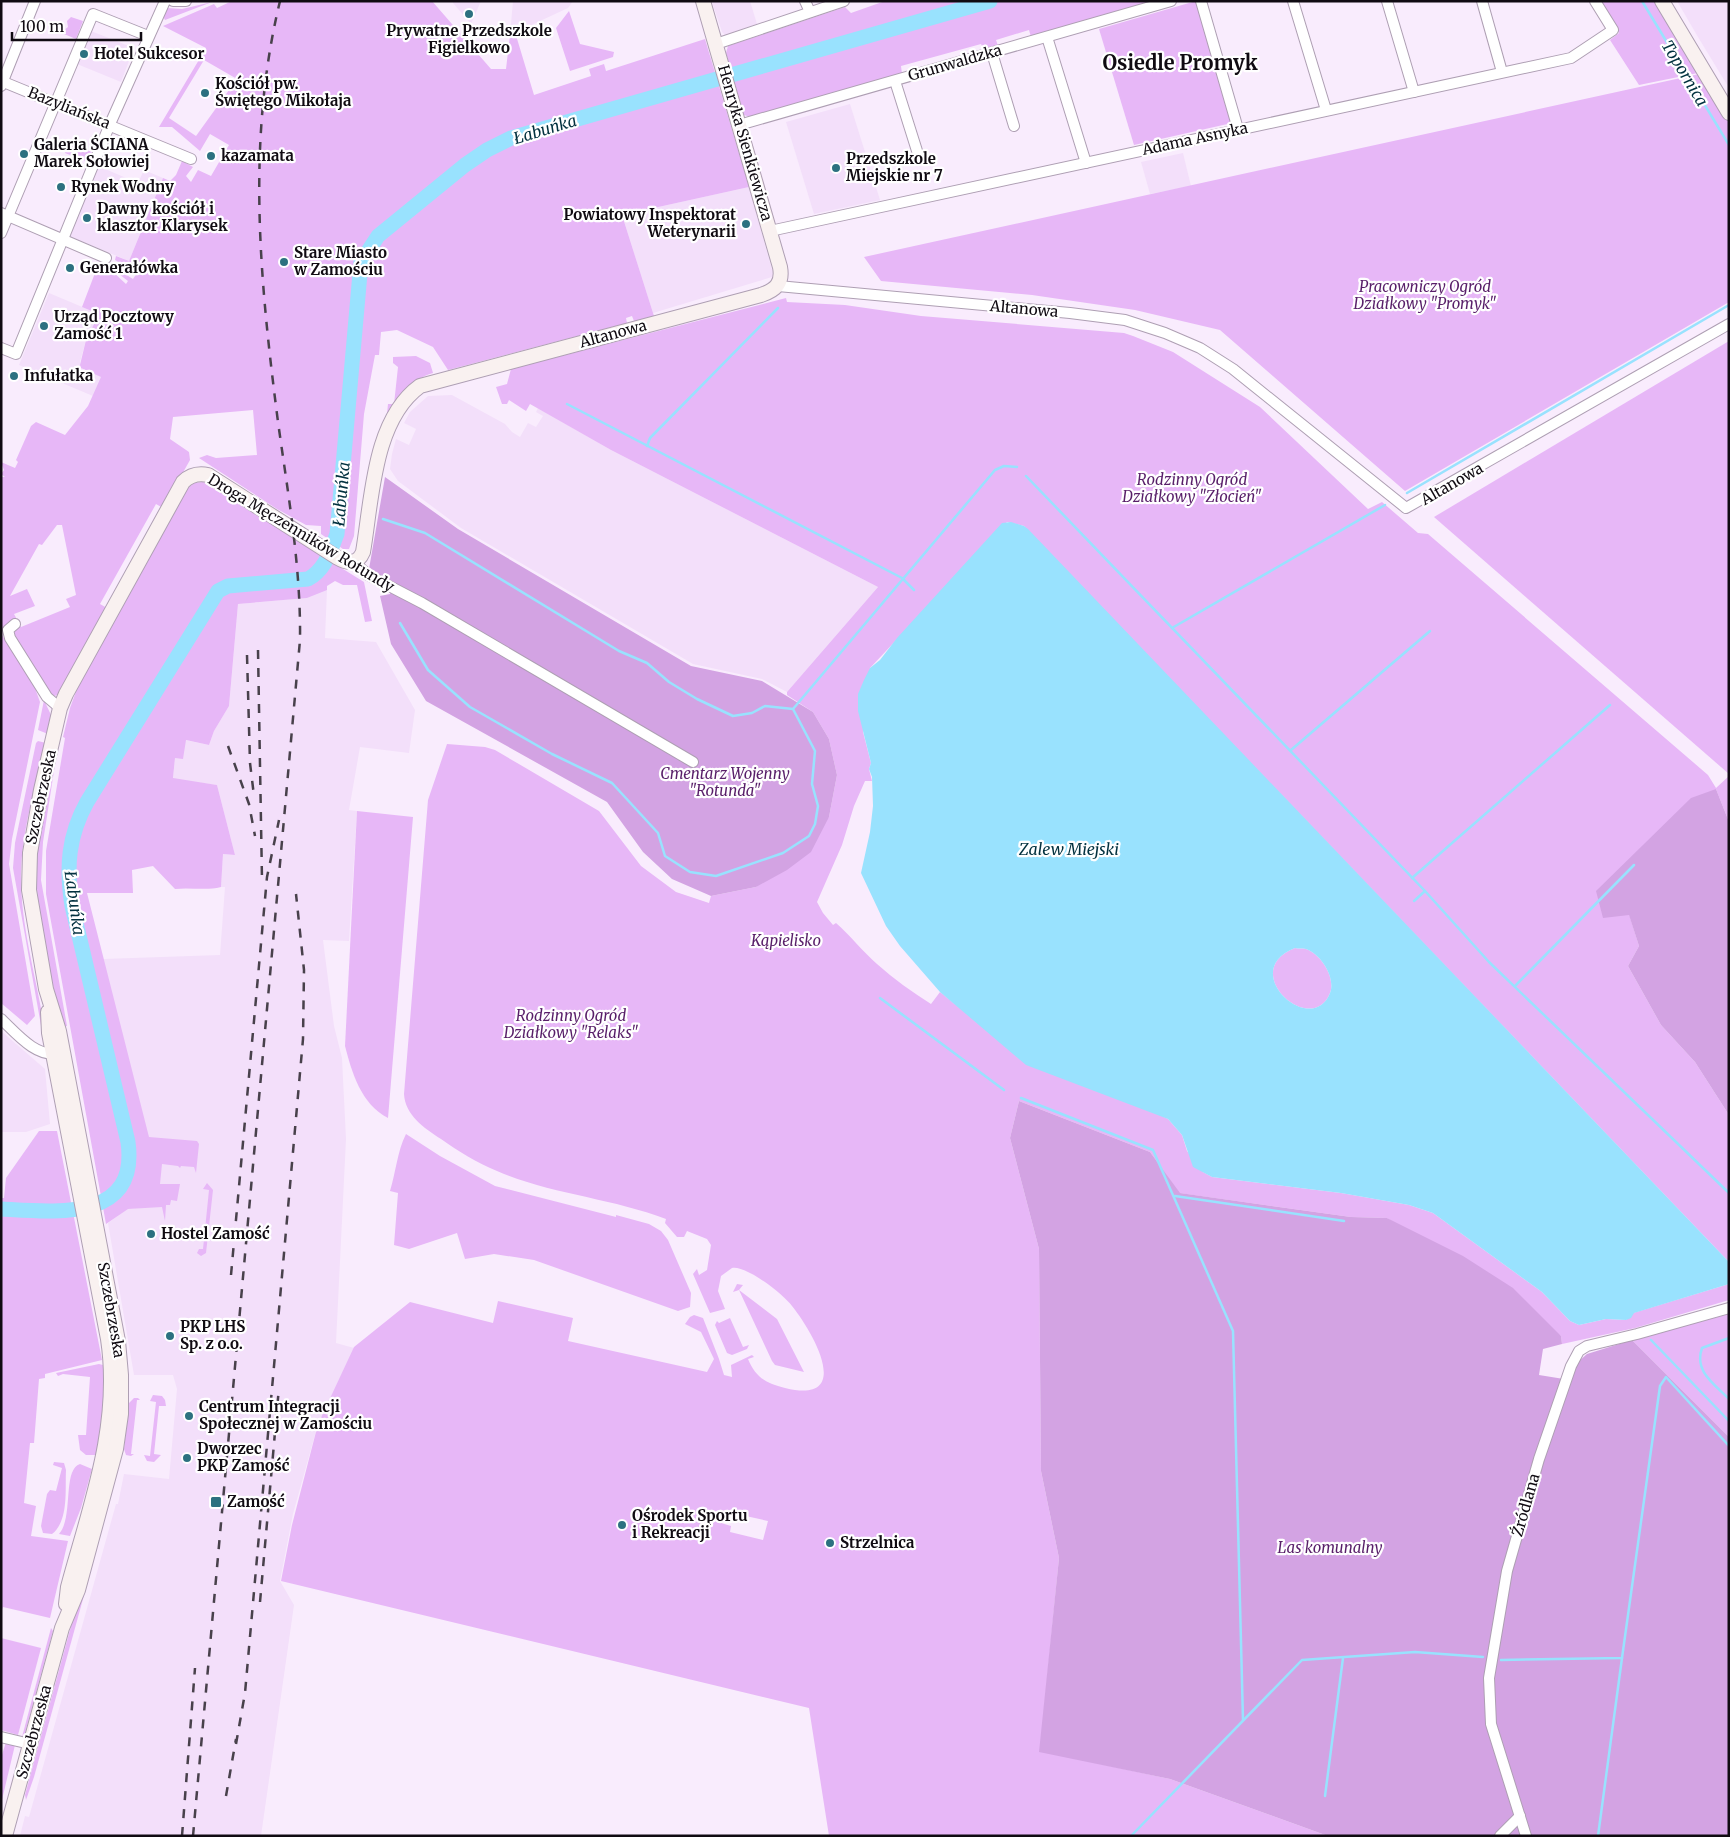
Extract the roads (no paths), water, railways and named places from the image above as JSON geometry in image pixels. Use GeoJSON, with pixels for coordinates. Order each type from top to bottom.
{"type":"FeatureCollection","features":[{"type":"Feature","properties":{"kind":"street"},"geometry":{"type":"LineString","coordinates":[[2,83],[35,1]]}},
{"type":"Feature","properties":{"kind":"street"},"geometry":{"type":"LineString","coordinates":[[1,348],[16,354],[110,124],[165,1]]}},
{"type":"Feature","properties":{"kind":"street"},"geometry":{"type":"LineString","coordinates":[[172,1],[186,1]]}},
{"type":"Feature","properties":{"kind":"street","name":"Henryka Sienkiewicza"},"geometry":{"type":"LineString","coordinates":[[703,1],[780,267],[781,275],[778,286]]}},
{"type":"Feature","properties":{"kind":"street"},"geometry":{"type":"LineString","coordinates":[[805,1],[810,12]]}},
{"type":"Feature","properties":{"kind":"street"},"geometry":{"type":"LineString","coordinates":[[716,44],[844,1]]}},
{"type":"Feature","properties":{"kind":"street","name":"Grunwaldzka"},"geometry":{"type":"LineString","coordinates":[[739,125],[1171,1]]}},
{"type":"Feature","properties":{"kind":"street"},"geometry":{"type":"LineString","coordinates":[[1201,1],[1238,129]]}},
{"type":"Feature","properties":{"kind":"street"},"geometry":{"type":"LineString","coordinates":[[1294,1],[1326,110]]}},
{"type":"Feature","properties":{"kind":"street"},"geometry":{"type":"LineString","coordinates":[[1387,1],[1414,92]]}},
{"type":"Feature","properties":{"kind":"street"},"geometry":{"type":"LineString","coordinates":[[1482,1],[1502,72]]}},
{"type":"Feature","properties":{"kind":"street","name":"Adama Asnyka"},"geometry":{"type":"LineString","coordinates":[[770,231],[1574,57],[1613,30],[1595,1]]}},
{"type":"Feature","properties":{"kind":"street"},"geometry":{"type":"LineString","coordinates":[[1662,1],[1729,113]]}},
{"type":"Feature","properties":{"kind":"street"},"geometry":{"type":"LineString","coordinates":[[1,233],[5,215],[93,14],[148,36]]}},
{"type":"Feature","properties":{"kind":"street"},"geometry":{"type":"LineString","coordinates":[[1047,37],[1086,163]]}},
{"type":"Feature","properties":{"kind":"street"},"geometry":{"type":"LineString","coordinates":[[992,53],[1014,126]]}},
{"type":"Feature","properties":{"kind":"street"},"geometry":{"type":"LineString","coordinates":[[895,81],[918,154]]}},
{"type":"Feature","properties":{"kind":"street","name":"Bazyliańska"},"geometry":{"type":"LineString","coordinates":[[2,83],[56,102],[191,159]]}},
{"type":"Feature","properties":{"kind":"street"},"geometry":{"type":"LineString","coordinates":[[5,215],[106,258]]}},
{"type":"Feature","properties":{"kind":"street","name":"Altanowa"},"geometry":{"type":"LineString","coordinates":[[354,562],[360,558],[363,552],[383,438],[403,404],[420,386],[762,295],[778,286],[1070,313],[1125,320],[1165,332],[1200,348],[1233,369],[1406,508],[1729,324]]}},
{"type":"Feature","properties":{"kind":"street","name":"Droga Męczenników Rotundy"},"geometry":{"type":"LineString","coordinates":[[60,708],[95,638],[183,482],[189,477],[198,474],[208,475],[321,548],[347,562],[354,562],[368,575],[422,603],[693,762]]}},
{"type":"Feature","properties":{"kind":"street"},"geometry":{"type":"LineString","coordinates":[[15,624],[8,630],[10,638],[47,697],[60,708]]}},
{"type":"Feature","properties":{"kind":"street","name":"Szczebrzeska"},"geometry":{"type":"LineString","coordinates":[[5,1836],[62,1628],[68,1587],[104,1454],[112,1400],[108,1339],[91,1228],[58,1053],[49,1032],[46,989],[31,906],[29,862],[34,825],[60,708]]}},
{"type":"Feature","properties":{"kind":"street"},"geometry":{"type":"LineString","coordinates":[[1,1019],[37,1050],[45,1054],[58,1053]]}},
{"type":"Feature","properties":{"kind":"street","name":"Źródlana"},"geometry":{"type":"LineString","coordinates":[[1526,1836],[1491,1724],[1489,1678],[1507,1571],[1540,1459],[1573,1360],[1578,1351],[1587,1346],[1729,1308]]}},
{"type":"Feature","properties":{"kind":"street"},"geometry":{"type":"LineString","coordinates":[[1,1737],[30,1744]]}},
{"type":"Feature","properties":{"kind":"street"},"geometry":{"type":"LineString","coordinates":[[1500,1836],[1520,1816]]}},
{"type":"Feature","properties":{"kind":"water","name":"Zalew Miejski"},"geometry":{"type":"Polygon","coordinates":[[[1011,522],[1028,529],[1729,1262],[1729,1284],[1634,1313],[1631,1318],[1626,1320],[1606,1319],[1579,1325],[1570,1321],[1542,1292],[1433,1213],[1409,1205],[1341,1193],[1212,1177],[1193,1167],[1182,1135],[1168,1119],[1026,1065],[940,992],[900,946],[886,926],[861,873],[870,832],[873,806],[872,777],[869,769],[871,763],[858,711],[858,694],[870,668],[880,660],[897,638],[1002,523],[1011,522]],[[1295,948],[1279,958],[1273,971],[1275,984],[1284,996],[1295,1005],[1309,1009],[1321,1005],[1330,993],[1331,987],[1331,980],[1326,967],[1312,952],[1295,948]]]}},
{"type":"Feature","properties":{"kind":"waterway","name":"Łabuńka"},"geometry":{"type":"LineString","coordinates":[[1,1209],[45,1211],[89,1207],[107,1199],[120,1187],[128,1168],[128,1142],[72,906],[69,878],[72,840],[87,802],[218,591],[228,586],[308,579],[319,570],[327,559],[337,534],[361,262],[378,236],[465,165],[487,150],[511,138],[990,1]]}},
{"type":"Feature","properties":{"kind":"waterway","name":"Topornica"},"geometry":{"type":"LineString","coordinates":[[1642,1],[1729,145]]}},
{"type":"Feature","properties":{"kind":"waterway"},"geometry":{"type":"LineString","coordinates":[[1407,493],[1729,305]]}},
{"type":"Feature","properties":{"kind":"waterway"},"geometry":{"type":"LineString","coordinates":[[647,446],[650,438],[778,308]]}},
{"type":"Feature","properties":{"kind":"waterway"},"geometry":{"type":"LineString","coordinates":[[567,404],[902,578],[914,590]]}},
{"type":"Feature","properties":{"kind":"waterway"},"geometry":{"type":"LineString","coordinates":[[793,709],[995,470],[1004,466],[1017,467]]}},
{"type":"Feature","properties":{"kind":"waterway"},"geometry":{"type":"LineString","coordinates":[[1026,476],[1425,891],[1489,962],[1729,1193]]}},
{"type":"Feature","properties":{"kind":"waterway"},"geometry":{"type":"LineString","coordinates":[[1172,628],[1385,505]]}},
{"type":"Feature","properties":{"kind":"waterway"},"geometry":{"type":"LineString","coordinates":[[383,519],[425,533],[619,651],[647,663],[669,682],[697,699],[733,716],[752,713],[765,706],[793,709],[815,751],[812,784],[818,806],[815,824],[809,836],[783,853],[716,876],[690,872],[665,856],[658,833],[612,783],[552,754],[470,707],[428,670],[400,623]]}},
{"type":"Feature","properties":{"kind":"waterway"},"geometry":{"type":"LineString","coordinates":[[1291,750],[1430,631]]}},
{"type":"Feature","properties":{"kind":"waterway"},"geometry":{"type":"LineString","coordinates":[[1412,878],[1610,705]]}},
{"type":"Feature","properties":{"kind":"waterway"},"geometry":{"type":"LineString","coordinates":[[1515,986],[1634,865]]}},
{"type":"Feature","properties":{"kind":"waterway"},"geometry":{"type":"LineString","coordinates":[[1414,901],[1425,891]]}},
{"type":"Feature","properties":{"kind":"waterway"},"geometry":{"type":"LineString","coordinates":[[880,998],[1004,1090]]}},
{"type":"Feature","properties":{"kind":"waterway"},"geometry":{"type":"LineString","coordinates":[[1021,1098],[1153,1150],[1233,1331],[1243,1720]]}},
{"type":"Feature","properties":{"kind":"waterway"},"geometry":{"type":"LineString","coordinates":[[1175,1196],[1344,1221]]}},
{"type":"Feature","properties":{"kind":"waterway"},"geometry":{"type":"LineString","coordinates":[[1729,1338],[1702,1348],[1700,1356],[1703,1370],[1711,1382],[1729,1399]]}},
{"type":"Feature","properties":{"kind":"waterway"},"geometry":{"type":"LineString","coordinates":[[1651,1340],[1729,1421]]}},
{"type":"Feature","properties":{"kind":"waterway"},"geometry":{"type":"LineString","coordinates":[[1501,1660],[1622,1658],[1660,1386],[1666,1377],[1729,1446]]}},
{"type":"Feature","properties":{"kind":"waterway"},"geometry":{"type":"LineString","coordinates":[[1131,1836],[1302,1660],[1415,1652],[1483,1657]]}},
{"type":"Feature","properties":{"kind":"waterway"},"geometry":{"type":"LineString","coordinates":[[1325,1796],[1343,1658]]}},
{"type":"Feature","properties":{"kind":"waterway"},"geometry":{"type":"LineString","coordinates":[[1598,1836],[1622,1658]]}},
{"type":"Feature","properties":{"kind":"railway"},"geometry":{"type":"LineString","coordinates":[[193,1836],[300,640],[296,558],[266,317],[260,212],[263,106],[269,54],[280,1]]}},
{"type":"Feature","properties":{"kind":"railway"},"geometry":{"type":"LineString","coordinates":[[258,650],[262,880]]}},
{"type":"Feature","properties":{"kind":"railway"},"geometry":{"type":"LineString","coordinates":[[247,655],[250,763],[254,796]]}},
{"type":"Feature","properties":{"kind":"railway"},"geometry":{"type":"LineString","coordinates":[[228,746],[249,804],[255,836]]}},
{"type":"Feature","properties":{"kind":"railway"},"geometry":{"type":"LineString","coordinates":[[231,1275],[267,877],[279,820]]}},
{"type":"Feature","properties":{"kind":"railway"},"geometry":{"type":"LineString","coordinates":[[236,1744],[245,1693],[303,1039],[304,970],[296,894]]}},
{"type":"Feature","properties":{"kind":"railway"},"geometry":{"type":"LineString","coordinates":[[260,1602],[279,1387]]}},
{"type":"Feature","properties":{"kind":"railway"},"geometry":{"type":"LineString","coordinates":[[182,1836],[195,1668]]}},
{"type":"Feature","properties":{"kind":"railway"},"geometry":{"type":"LineString","coordinates":[[226,1796],[236,1739]]}},
{"type":"Feature","properties":{"kind":"place","name":"Prywatne Przedszkole Figielkowo"},"geometry":{"type":"Point","coordinates":[469,14]}},
{"type":"Feature","properties":{"kind":"place","name":"Hotel Sukcesor"},"geometry":{"type":"Point","coordinates":[84,54]}},
{"type":"Feature","properties":{"kind":"place","name":"Kościół pw. Świętego Mikołaja"},"geometry":{"type":"Point","coordinates":[205,93]}},
{"type":"Feature","properties":{"kind":"place","name":"Galeria ŚCIANA Marek Sołowiej"},"geometry":{"type":"Point","coordinates":[24,154]}},
{"type":"Feature","properties":{"kind":"place","name":"kazamata"},"geometry":{"type":"Point","coordinates":[211,156]}},
{"type":"Feature","properties":{"kind":"place","name":"Przedszkole Miejskie nr 7"},"geometry":{"type":"Point","coordinates":[836,168]}},
{"type":"Feature","properties":{"kind":"place","name":"Rynek Wodny"},"geometry":{"type":"Point","coordinates":[61,187]}},
{"type":"Feature","properties":{"kind":"place","name":"Dawny kościół i klasztor Klarysek"},"geometry":{"type":"Point","coordinates":[87,218]}},
{"type":"Feature","properties":{"kind":"place","name":"Powiatowy Inspektorat Weterynarii"},"geometry":{"type":"Point","coordinates":[746,224]}},
{"type":"Feature","properties":{"kind":"place","name":"Stare Miasto w Zamościu"},"geometry":{"type":"Point","coordinates":[284,262]}},
{"type":"Feature","properties":{"kind":"place","name":"Generałówka"},"geometry":{"type":"Point","coordinates":[70,268]}},
{"type":"Feature","properties":{"kind":"place","name":"Urząd Pocztowy Zamość 1"},"geometry":{"type":"Point","coordinates":[44,326]}},
{"type":"Feature","properties":{"kind":"place","name":"Infułatka"},"geometry":{"type":"Point","coordinates":[14,376]}},
{"type":"Feature","properties":{"kind":"place","name":"Hostel Zamość"},"geometry":{"type":"Point","coordinates":[151,1234]}},
{"type":"Feature","properties":{"kind":"place","name":"PKP LHS Sp. z o.o."},"geometry":{"type":"Point","coordinates":[170,1336]}},
{"type":"Feature","properties":{"kind":"place","name":"Centrum Integracji Społecznej w Zamościu"},"geometry":{"type":"Point","coordinates":[189,1416]}},
{"type":"Feature","properties":{"kind":"place","name":"Dworzec PKP Zamość"},"geometry":{"type":"Point","coordinates":[187,1458]}},
{"type":"Feature","properties":{"kind":"place","name":"Zamość"},"geometry":{"type":"Point","coordinates":[216,1502]}},
{"type":"Feature","properties":{"kind":"place","name":"Ośrodek Sportu i Rekreacji"},"geometry":{"type":"Point","coordinates":[622,1525]}},
{"type":"Feature","properties":{"kind":"place","name":"Strzelnica"},"geometry":{"type":"Point","coordinates":[830,1543]}},
{"type":"Feature","properties":{"kind":"district","name":"Osiedle Promyk"},"geometry":{"type":"Point","coordinates":[1180,63]}},
{"type":"Feature","properties":{"kind":"park label","name":"Pracowniczy Ogród Działkowy \"Promyk\""},"geometry":{"type":"Point","coordinates":[1425,296]}},
{"type":"Feature","properties":{"kind":"park label","name":"Rodzinny Ogród Działkowy \"Złocień\""},"geometry":{"type":"Point","coordinates":[1192,488]}},
{"type":"Feature","properties":{"kind":"park label","name":"Cmentarz Wojenny \"Rotunda\""},"geometry":{"type":"Point","coordinates":[725,782]}},
{"type":"Feature","properties":{"kind":"park label","name":"Kąpielisko"},"geometry":{"type":"Point","coordinates":[786,941]}},
{"type":"Feature","properties":{"kind":"park label","name":"Rodzinny Ogród Działkowy \"Relaks\""},"geometry":{"type":"Point","coordinates":[571,1024]}},
{"type":"Feature","properties":{"kind":"park label","name":"Las komunalny"},"geometry":{"type":"Point","coordinates":[1330,1548]}}]}
